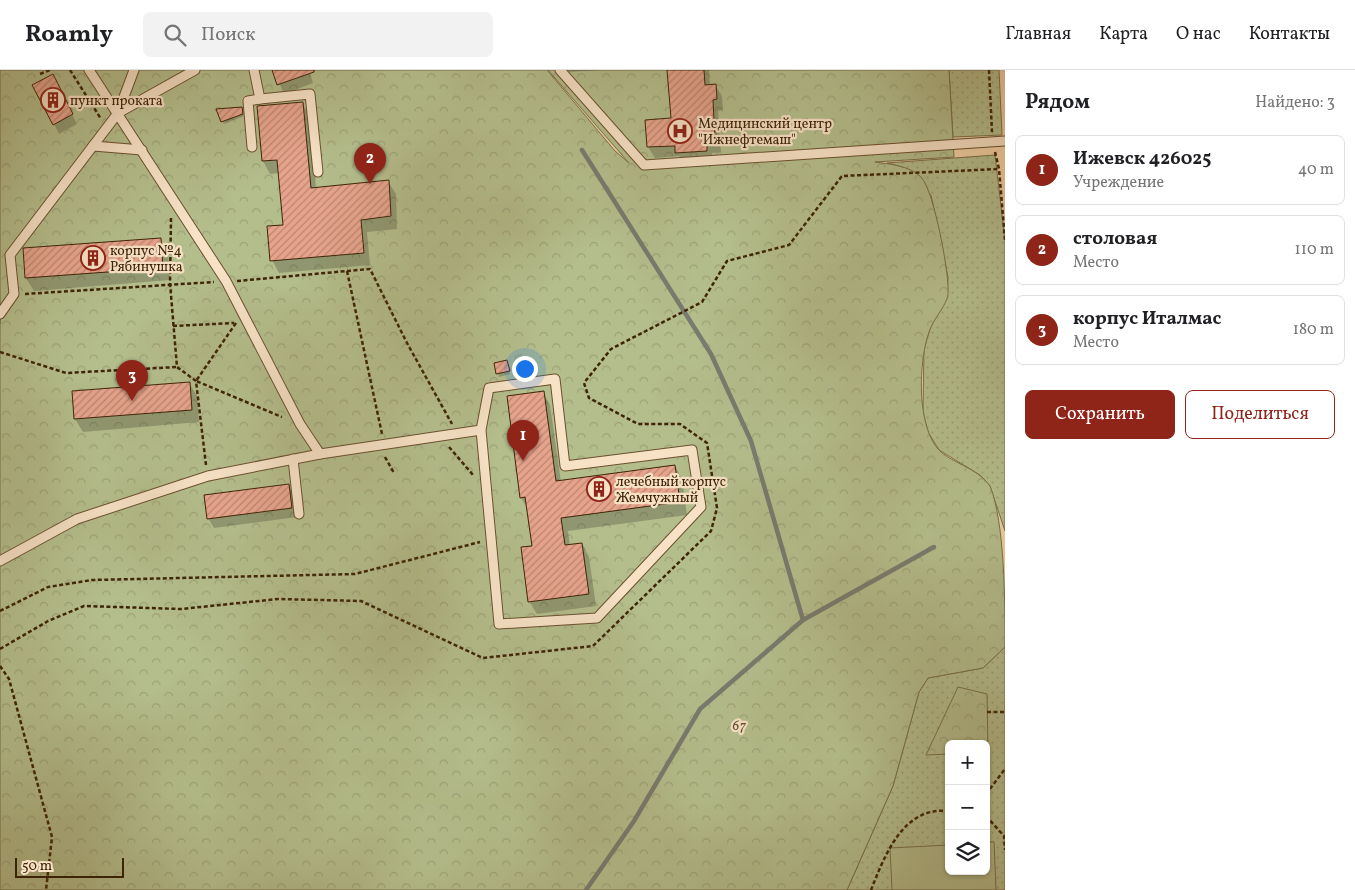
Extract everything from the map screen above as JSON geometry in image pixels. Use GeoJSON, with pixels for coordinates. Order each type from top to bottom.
{"type":"FeatureCollection","features":[{"type":"Feature","properties":{"kind":"lane"},"geometry":{"type":"LineString","coordinates":[[89,70],[171,194],[226,282],[247,318],[300,424],[320,454]]}},
{"type":"Feature","properties":{"kind":"lane"},"geometry":{"type":"LineString","coordinates":[[0,314],[14,294],[10,256],[118,112],[134,70]]}},
{"type":"Feature","properties":{"kind":"lane"},"geometry":{"type":"LineString","coordinates":[[118,112],[195,70]]}},
{"type":"Feature","properties":{"kind":"lane"},"geometry":{"type":"LineString","coordinates":[[254,70],[260,99]]}},
{"type":"Feature","properties":{"kind":"lane"},"geometry":{"type":"LineString","coordinates":[[560,70],[644,165],[1005,142]]}},
{"type":"Feature","properties":{"kind":"lane"},"geometry":{"type":"LineString","coordinates":[[252,146],[248,101],[310,94],[318,172]]}},
{"type":"Feature","properties":{"kind":"lane"},"geometry":{"type":"LineString","coordinates":[[93,146],[142,150]]}},
{"type":"Feature","properties":{"kind":"lane"},"geometry":{"type":"LineString","coordinates":[[554,379],[565,466],[692,450],[701,507],[597,618],[500,624],[481,430],[489,388],[554,379]]}},
{"type":"Feature","properties":{"kind":"lane"},"geometry":{"type":"LineString","coordinates":[[0,561],[77,519],[208,476],[320,454],[481,430]]}},
{"type":"Feature","properties":{"kind":"lane"},"geometry":{"type":"LineString","coordinates":[[293,459],[299,514]]}},
{"type":"Feature","properties":{"kind":"path"},"geometry":{"type":"LineString","coordinates":[[40,74],[50,70]]}},
{"type":"Feature","properties":{"kind":"path"},"geometry":{"type":"LineString","coordinates":[[70,70],[106,128]]}},
{"type":"Feature","properties":{"kind":"path"},"geometry":{"type":"LineString","coordinates":[[988,70],[992,142],[999,169],[1005,240]]}},
{"type":"Feature","properties":{"kind":"path"},"geometry":{"type":"LineString","coordinates":[[0,649],[48,621],[84,606],[181,609],[278,599],[361,601],[483,658],[593,646],[711,531],[717,508],[707,443],[680,424],[638,424],[589,398],[584,383],[611,349],[702,302],[727,261],[789,245],[842,176],[999,169]]}},
{"type":"Feature","properties":{"kind":"path"},"geometry":{"type":"LineString","coordinates":[[171,194],[170,283],[176,367]]}},
{"type":"Feature","properties":{"kind":"path"},"geometry":{"type":"LineString","coordinates":[[14,294],[170,283],[226,282],[370,269],[407,343],[458,434]]}},
{"type":"Feature","properties":{"kind":"path"},"geometry":{"type":"LineString","coordinates":[[347,271],[384,444]]}},
{"type":"Feature","properties":{"kind":"path"},"geometry":{"type":"LineString","coordinates":[[174,326],[236,323],[247,318]]}},
{"type":"Feature","properties":{"kind":"path"},"geometry":{"type":"LineString","coordinates":[[208,476],[196,382],[236,323]]}},
{"type":"Feature","properties":{"kind":"path"},"geometry":{"type":"LineString","coordinates":[[0,352],[66,374],[176,367],[196,382],[300,424]]}},
{"type":"Feature","properties":{"kind":"path"},"geometry":{"type":"LineString","coordinates":[[440,436],[488,492]]}},
{"type":"Feature","properties":{"kind":"path"},"geometry":{"type":"LineString","coordinates":[[372,446],[388,459],[394,473]]}},
{"type":"Feature","properties":{"kind":"path"},"geometry":{"type":"LineString","coordinates":[[0,611],[48,587],[92,580],[355,574],[491,539]]}},
{"type":"Feature","properties":{"kind":"path"},"geometry":{"type":"LineString","coordinates":[[0,666],[9,679],[52,837],[46,890]]}},
{"type":"Feature","properties":{"kind":"path"},"geometry":{"type":"LineString","coordinates":[[988,712],[1005,712]]}},
{"type":"Feature","properties":{"kind":"path"},"geometry":{"type":"LineString","coordinates":[[990,789],[1005,770]]}},
{"type":"Feature","properties":{"kind":"path"},"geometry":{"type":"LineString","coordinates":[[871,890],[890,845],[902,830],[919,815],[936,810],[945,811]]}},
{"type":"Feature","properties":{"kind":"path"},"geometry":{"type":"LineString","coordinates":[[990,820],[1004,836],[1005,850]]}},
{"type":"Feature","properties":{"kind":"green space","name":"67"},"geometry":{"type":"Polygon","coordinates":[[[0,70],[547,70],[615,151],[629,163],[548,70],[949,70],[954,157],[875,162],[906,168],[921,177],[926,185],[936,215],[944,253],[948,295],[932,325],[925,345],[921,382],[922,405],[929,433],[938,449],[949,458],[978,474],[990,486],[999,521],[1001,542],[1005,647],[983,668],[928,678],[919,692],[893,786],[847,890],[0,890],[0,70]]]}},
{"type":"Feature","properties":{"kind":"green space"},"geometry":{"type":"Polygon","coordinates":[[[949,70],[999,70],[1002,135],[953,137],[949,70]]]}},
{"type":"Feature","properties":{"kind":"green space"},"geometry":{"type":"Polygon","coordinates":[[[995,155],[1005,240],[1005,531],[990,486],[980,475],[939,450],[928,432],[923,412],[924,349],[931,326],[947,297],[948,277],[931,195],[903,167],[887,163],[995,155]]]}},
{"type":"Feature","properties":{"kind":"green space"},"geometry":{"type":"Polygon","coordinates":[[[1005,647],[1005,890],[847,890],[893,786],[919,692],[928,678],[983,668],[1005,647]]]}},
{"type":"Feature","properties":{"kind":"green space"},"geometry":{"type":"Polygon","coordinates":[[[958,687],[987,694],[988,740],[945,740],[945,754],[926,755],[958,687]]]}},
{"type":"Feature","properties":{"kind":"green space"},"geometry":{"type":"Polygon","coordinates":[[[990,842],[994,842],[996,890],[892,890],[890,848],[945,845],[945,875],[990,875],[990,842]]]}},
{"type":"Feature","properties":{"kind":"building"},"geometry":{"type":"Polygon","coordinates":[[[272,70],[314,70],[314,72],[277,85],[272,70]]]}},
{"type":"Feature","properties":{"kind":"building"},"geometry":{"type":"Polygon","coordinates":[[[667,70],[704,70],[705,85],[716,84],[717,99],[713,100],[715,141],[707,142],[707,151],[675,153],[675,146],[647,147],[645,120],[671,118],[667,70]]]}},
{"type":"Feature","properties":{"kind":"building","name":"пункт проката"},"geometry":{"type":"Polygon","coordinates":[[[53,74],[73,114],[53,125],[32,85],[53,74]]]}},
{"type":"Feature","properties":{"kind":"building"},"geometry":{"type":"Polygon","coordinates":[[[303,102],[311,188],[389,180],[391,216],[361,220],[364,253],[270,261],[267,226],[283,225],[277,160],[262,161],[257,106],[303,102]]]}},
{"type":"Feature","properties":{"kind":"building"},"geometry":{"type":"Polygon","coordinates":[[[242,107],[243,114],[221,122],[216,109],[242,107]]]}},
{"type":"Feature","properties":{"kind":"building","name":"корпус №4 Рябинушка"},"geometry":{"type":"Polygon","coordinates":[[[161,238],[163,268],[25,278],[23,248],[161,238]]]}},
{"type":"Feature","properties":{"kind":"building"},"geometry":{"type":"Polygon","coordinates":[[[507,360],[510,371],[496,374],[494,363],[507,360]]]}},
{"type":"Feature","properties":{"kind":"building"},"geometry":{"type":"Polygon","coordinates":[[[190,382],[192,410],[74,419],[72,391],[190,382]]]}},
{"type":"Feature","properties":{"kind":"building","name":"лечебный корпус Жемчужный"},"geometry":{"type":"Polygon","coordinates":[[[544,391],[556,481],[675,465],[680,502],[561,518],[565,545],[582,543],[589,594],[528,602],[521,547],[532,546],[525,497],[520,498],[507,396],[544,391]]]}},
{"type":"Feature","properties":{"kind":"building"},"geometry":{"type":"Polygon","coordinates":[[[289,484],[292,508],[207,519],[204,495],[289,484]]]}},
{"type":"Feature","properties":{"kind":"waterway"},"geometry":{"type":"LineString","coordinates":[[582,150],[711,354],[751,441],[803,620]]}},
{"type":"Feature","properties":{"kind":"waterway"},"geometry":{"type":"LineString","coordinates":[[586,890],[634,821],[700,709],[803,620],[934,547]]}},
{"type":"Feature","properties":{"kind":"place","name":"пункт проката"},"geometry":{"type":"Point","coordinates":[53,100]}},
{"type":"Feature","properties":{"kind":"place","name":"Медицинский центр \"Ижнефтемаш\""},"geometry":{"type":"Point","coordinates":[680,131]}},
{"type":"Feature","properties":{"kind":"place","name":"столовая"},"geometry":{"type":"Point","coordinates":[370,184]}},
{"type":"Feature","properties":{"kind":"place","name":"корпус №4 Рябинушка"},"geometry":{"type":"Point","coordinates":[93,258]}},
{"type":"Feature","properties":{"kind":"place","name":"корпус Италмас"},"geometry":{"type":"Point","coordinates":[132,401]}},
{"type":"Feature","properties":{"kind":"place","name":"Ижевск 426025"},"geometry":{"type":"Point","coordinates":[523,461]}},
{"type":"Feature","properties":{"kind":"place","name":"лечебный корпус Жемчужный"},"geometry":{"type":"Point","coordinates":[599,489]}}]}
